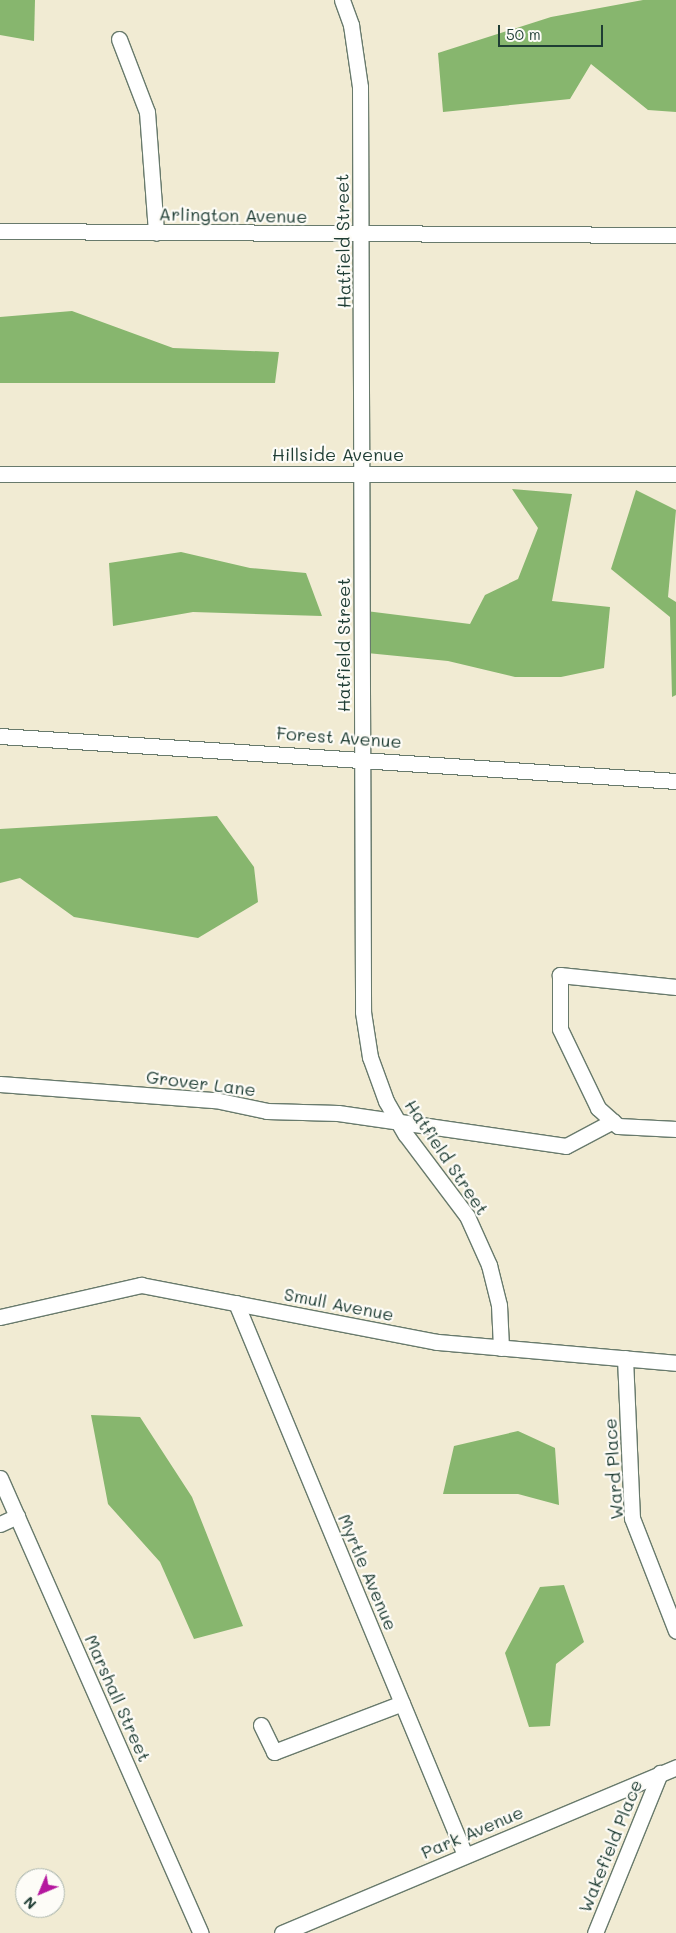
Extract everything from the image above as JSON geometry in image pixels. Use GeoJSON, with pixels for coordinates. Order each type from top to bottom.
{"type":"FeatureCollection","features":[{"type":"Feature","properties":{"kind":"street","name":"Hatfield Street"},"geometry":{"type":"LineString","coordinates":[[342,0],[351,25],[360,87],[362,235],[361,757],[363,1012],[373,1064],[397,1121],[467,1216],[489,1265],[498,1305],[501,1348]]}},
{"type":"Feature","properties":{"kind":"street"},"geometry":{"type":"LineString","coordinates":[[119,40],[147,112],[156,233]]}},
{"type":"Feature","properties":{"kind":"street","name":"Arlington Avenue"},"geometry":{"type":"LineString","coordinates":[[0,231],[362,235],[676,235]]}},
{"type":"Feature","properties":{"kind":"street","name":"Hillside Avenue"},"geometry":{"type":"LineString","coordinates":[[0,474],[362,472],[676,474]]}},
{"type":"Feature","properties":{"kind":"street","name":"Forest Avenue"},"geometry":{"type":"LineString","coordinates":[[0,736],[361,757],[676,781]]}},
{"type":"Feature","properties":{"kind":"street"},"geometry":{"type":"LineString","coordinates":[[676,986],[560,975],[560,1029],[598,1108],[618,1126],[676,1129]]}},
{"type":"Feature","properties":{"kind":"street","name":"Grover Lane"},"geometry":{"type":"LineString","coordinates":[[0,1084],[215,1100],[267,1111],[397,1121],[566,1146],[612,1121]]}},
{"type":"Feature","properties":{"kind":"street","name":"Smull Avenue"},"geometry":{"type":"LineString","coordinates":[[0,1317],[141,1285],[437,1342],[676,1362]]}},
{"type":"Feature","properties":{"kind":"street","name":"Myrtle Avenue"},"geometry":{"type":"LineString","coordinates":[[236,1303],[465,1854]]}},
{"type":"Feature","properties":{"kind":"street","name":"Ward Place"},"geometry":{"type":"LineString","coordinates":[[625,1358],[632,1518],[676,1631]]}},
{"type":"Feature","properties":{"kind":"street","name":"Marshall Street"},"geometry":{"type":"LineString","coordinates":[[0,1478],[201,1933]]}},
{"type":"Feature","properties":{"kind":"street"},"geometry":{"type":"LineString","coordinates":[[0,1524],[17,1516]]}},
{"type":"Feature","properties":{"kind":"street"},"geometry":{"type":"LineString","coordinates":[[261,1725],[274,1752],[402,1703]]}},
{"type":"Feature","properties":{"kind":"street","name":"Park Avenue"},"geometry":{"type":"LineString","coordinates":[[282,1933],[465,1854],[676,1767]]}},
{"type":"Feature","properties":{"kind":"street","name":"Wakefield Place"},"geometry":{"type":"LineString","coordinates":[[595,1933],[660,1774]]}},
{"type":"Feature","properties":{"kind":"green space"},"geometry":{"type":"Polygon","coordinates":[[[0,0],[35,0],[34,41],[0,35],[0,0]]]}},
{"type":"Feature","properties":{"kind":"green space"},"geometry":{"type":"Polygon","coordinates":[[[643,0],[676,0],[676,112],[648,110],[591,64],[570,99],[443,112],[438,53],[551,17],[643,0]]]}},
{"type":"Feature","properties":{"kind":"green space"},"geometry":{"type":"Polygon","coordinates":[[[72,311],[173,348],[279,352],[275,383],[0,383],[0,317],[72,311]]]}},
{"type":"Feature","properties":{"kind":"green space"},"geometry":{"type":"Polygon","coordinates":[[[512,489],[572,494],[552,601],[610,607],[604,668],[561,677],[515,677],[448,661],[367,653],[366,611],[470,624],[485,595],[518,579],[538,528],[512,489]]]}},
{"type":"Feature","properties":{"kind":"green space"},"geometry":{"type":"Polygon","coordinates":[[[636,490],[676,510],[668,597],[676,602],[676,695],[672,697],[670,617],[611,569],[636,490]]]}},
{"type":"Feature","properties":{"kind":"green space"},"geometry":{"type":"Polygon","coordinates":[[[181,552],[250,568],[306,573],[322,616],[193,612],[113,626],[109,563],[181,552]]]}},
{"type":"Feature","properties":{"kind":"green space"},"geometry":{"type":"Polygon","coordinates":[[[217,816],[254,867],[258,902],[198,938],[74,917],[20,878],[0,883],[0,829],[217,816]]]}},
{"type":"Feature","properties":{"kind":"green space"},"geometry":{"type":"Polygon","coordinates":[[[91,1415],[140,1417],[192,1497],[243,1626],[194,1639],[160,1562],[108,1504],[91,1415]]]}},
{"type":"Feature","properties":{"kind":"green space"},"geometry":{"type":"Polygon","coordinates":[[[518,1431],[555,1448],[559,1505],[518,1494],[443,1494],[454,1446],[518,1431]]]}},
{"type":"Feature","properties":{"kind":"green space"},"geometry":{"type":"Polygon","coordinates":[[[564,1585],[584,1642],[556,1664],[550,1726],[529,1727],[505,1653],[540,1587],[564,1585]]]}}]}
